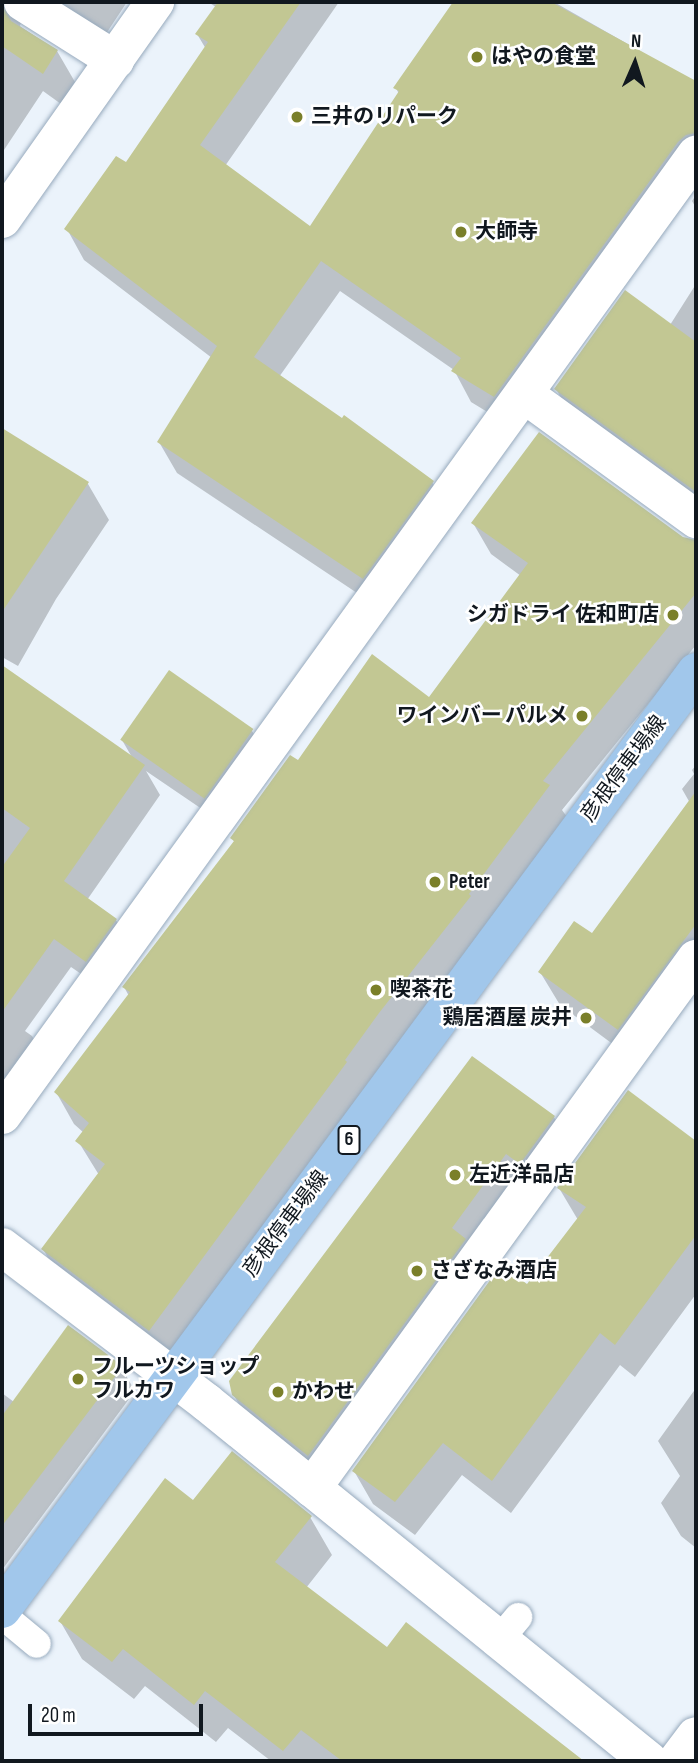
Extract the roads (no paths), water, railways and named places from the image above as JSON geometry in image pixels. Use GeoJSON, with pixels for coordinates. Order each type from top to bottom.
{"type":"FeatureCollection","features":[{"type":"Feature","properties":{"kind":"main road","name":"彦根停車場線"},"geometry":{"type":"LineString","coordinates":[[2,1609],[696,672]]}},
{"type":"Feature","properties":{"kind":"street"},"geometry":{"type":"LineString","coordinates":[[23,2],[115,60]]}},
{"type":"Feature","properties":{"kind":"street"},"geometry":{"type":"LineString","coordinates":[[2,219],[155,2]]}},
{"type":"Feature","properties":{"kind":"street"},"geometry":{"type":"LineString","coordinates":[[2,1115],[281,712],[360,603],[524,394],[696,155]]}},
{"type":"Feature","properties":{"kind":"street"},"geometry":{"type":"LineString","coordinates":[[524,394],[696,519]]}},
{"type":"Feature","properties":{"kind":"street"},"geometry":{"type":"LineString","coordinates":[[312,1488],[696,959]]}},
{"type":"Feature","properties":{"kind":"street"},"geometry":{"type":"LineString","coordinates":[[2,1247],[174,1377],[312,1488],[509,1628],[649,1761]]}},
{"type":"Feature","properties":{"kind":"street"},"geometry":{"type":"LineString","coordinates":[[677,1761],[696,1736]]}},
{"type":"Feature","properties":{"kind":"lane"},"geometry":{"type":"LineString","coordinates":[[2,1615],[37,1644]]}},
{"type":"Feature","properties":{"kind":"place","name":"はやの食堂"},"geometry":{"type":"Point","coordinates":[477,57]}},
{"type":"Feature","properties":{"kind":"place","name":"三井のリパーク"},"geometry":{"type":"Point","coordinates":[297,117]}},
{"type":"Feature","properties":{"kind":"place","name":"大師寺"},"geometry":{"type":"Point","coordinates":[461,232]}},
{"type":"Feature","properties":{"kind":"place","name":"シガドライ 佐和町店"},"geometry":{"type":"Point","coordinates":[673,615]}},
{"type":"Feature","properties":{"kind":"place","name":"ワインバー パルメ"},"geometry":{"type":"Point","coordinates":[582,716]}},
{"type":"Feature","properties":{"kind":"place","name":"Peter"},"geometry":{"type":"Point","coordinates":[435,882]}},
{"type":"Feature","properties":{"kind":"place","name":"喫茶花"},"geometry":{"type":"Point","coordinates":[376,990]}},
{"type":"Feature","properties":{"kind":"place","name":"鶏居酒屋 炭井"},"geometry":{"type":"Point","coordinates":[586,1018]}},
{"type":"Feature","properties":{"kind":"place","name":"左近洋品店"},"geometry":{"type":"Point","coordinates":[455,1175]}},
{"type":"Feature","properties":{"kind":"place","name":"さざなみ酒店"},"geometry":{"type":"Point","coordinates":[417,1271]}},
{"type":"Feature","properties":{"kind":"place","name":"フルーツショップ フルカワ"},"geometry":{"type":"Point","coordinates":[78,1379]}},
{"type":"Feature","properties":{"kind":"place","name":"かわせ"},"geometry":{"type":"Point","coordinates":[278,1392]}}]}
